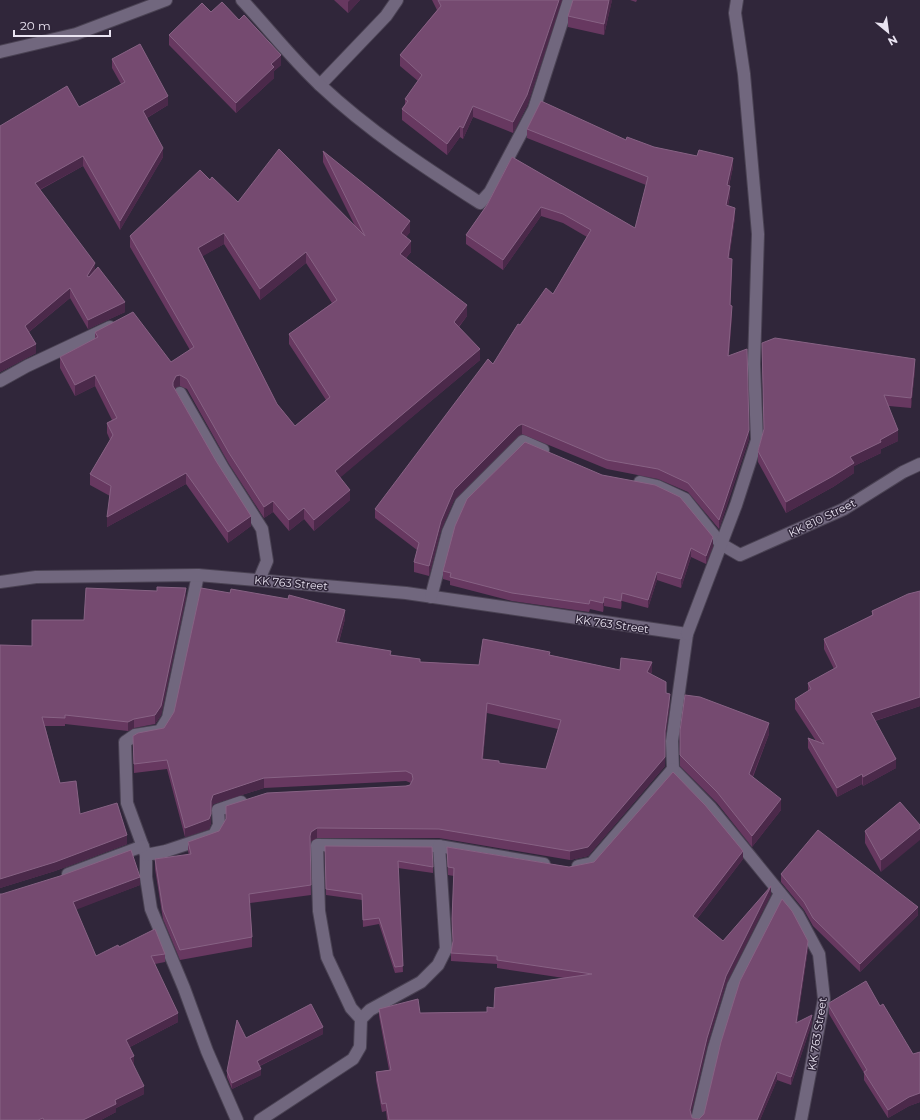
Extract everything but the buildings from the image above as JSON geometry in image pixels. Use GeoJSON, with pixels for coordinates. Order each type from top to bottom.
{"type":"FeatureCollection","features":[{"type":"Feature","properties":{"kind":"street"},"geometry":{"type":"LineString","coordinates":[[0,52],[76,34],[166,0]]}},
{"type":"Feature","properties":{"kind":"street"},"geometry":{"type":"LineString","coordinates":[[242,0],[320,85],[369,127],[417,162],[480,203],[490,192],[534,109],[569,0]]}},
{"type":"Feature","properties":{"kind":"street"},"geometry":{"type":"LineString","coordinates":[[320,85],[386,16],[397,0]]}},
{"type":"Feature","properties":{"kind":"street"},"geometry":{"type":"LineString","coordinates":[[361,1019],[351,1008],[327,957],[319,911],[317,845],[439,846],[570,868],[592,863],[673,769],[672,742],[686,634],[736,505],[757,440],[754,364],[758,234],[744,74],[735,12],[737,0]]}},
{"type":"Feature","properties":{"kind":"street"},"geometry":{"type":"LineString","coordinates":[[0,382],[27,366],[120,322]]}},
{"type":"Feature","properties":{"kind":"street"},"geometry":{"type":"LineString","coordinates":[[180,393],[223,468],[262,529],[267,561],[259,580]]}},
{"type":"Feature","properties":{"kind":"street"},"geometry":{"type":"LineString","coordinates":[[431,597],[448,532],[462,503],[523,441],[554,455]]}},
{"type":"Feature","properties":{"kind":"street","name":"KK 810 Street"},"geometry":{"type":"LineString","coordinates":[[721,544],[740,556],[844,509],[903,472],[920,464]]}},
{"type":"Feature","properties":{"kind":"street"},"geometry":{"type":"LineString","coordinates":[[628,480],[657,486],[685,499],[721,544]]}},
{"type":"Feature","properties":{"kind":"street"},"geometry":{"type":"LineString","coordinates":[[198,575],[168,718],[160,731],[135,735],[124,742],[127,803],[145,851],[146,877],[151,910],[184,988],[207,1051],[238,1120]]}},
{"type":"Feature","properties":{"kind":"street","name":"KK 763 Street"},"geometry":{"type":"LineString","coordinates":[[0,582],[36,577],[198,575],[406,593],[686,634]]}},
{"type":"Feature","properties":{"kind":"street","name":"KK 763 Street"},"geometry":{"type":"LineString","coordinates":[[673,769],[711,808],[798,915],[819,954],[824,999],[801,1120]]}},
{"type":"Feature","properties":{"kind":"street"},"geometry":{"type":"LineString","coordinates":[[57,878],[145,851],[166,851],[214,835],[219,825],[218,810],[253,799]]}},
{"type":"Feature","properties":{"kind":"street"},"geometry":{"type":"LineString","coordinates":[[260,1120],[353,1060],[360,1047],[361,1019],[370,1010],[421,982],[438,965],[446,949],[439,846]]}},
{"type":"Feature","properties":{"kind":"street"},"geometry":{"type":"LineString","coordinates":[[697,1120],[714,1048],[733,986],[780,893]]}}]}
